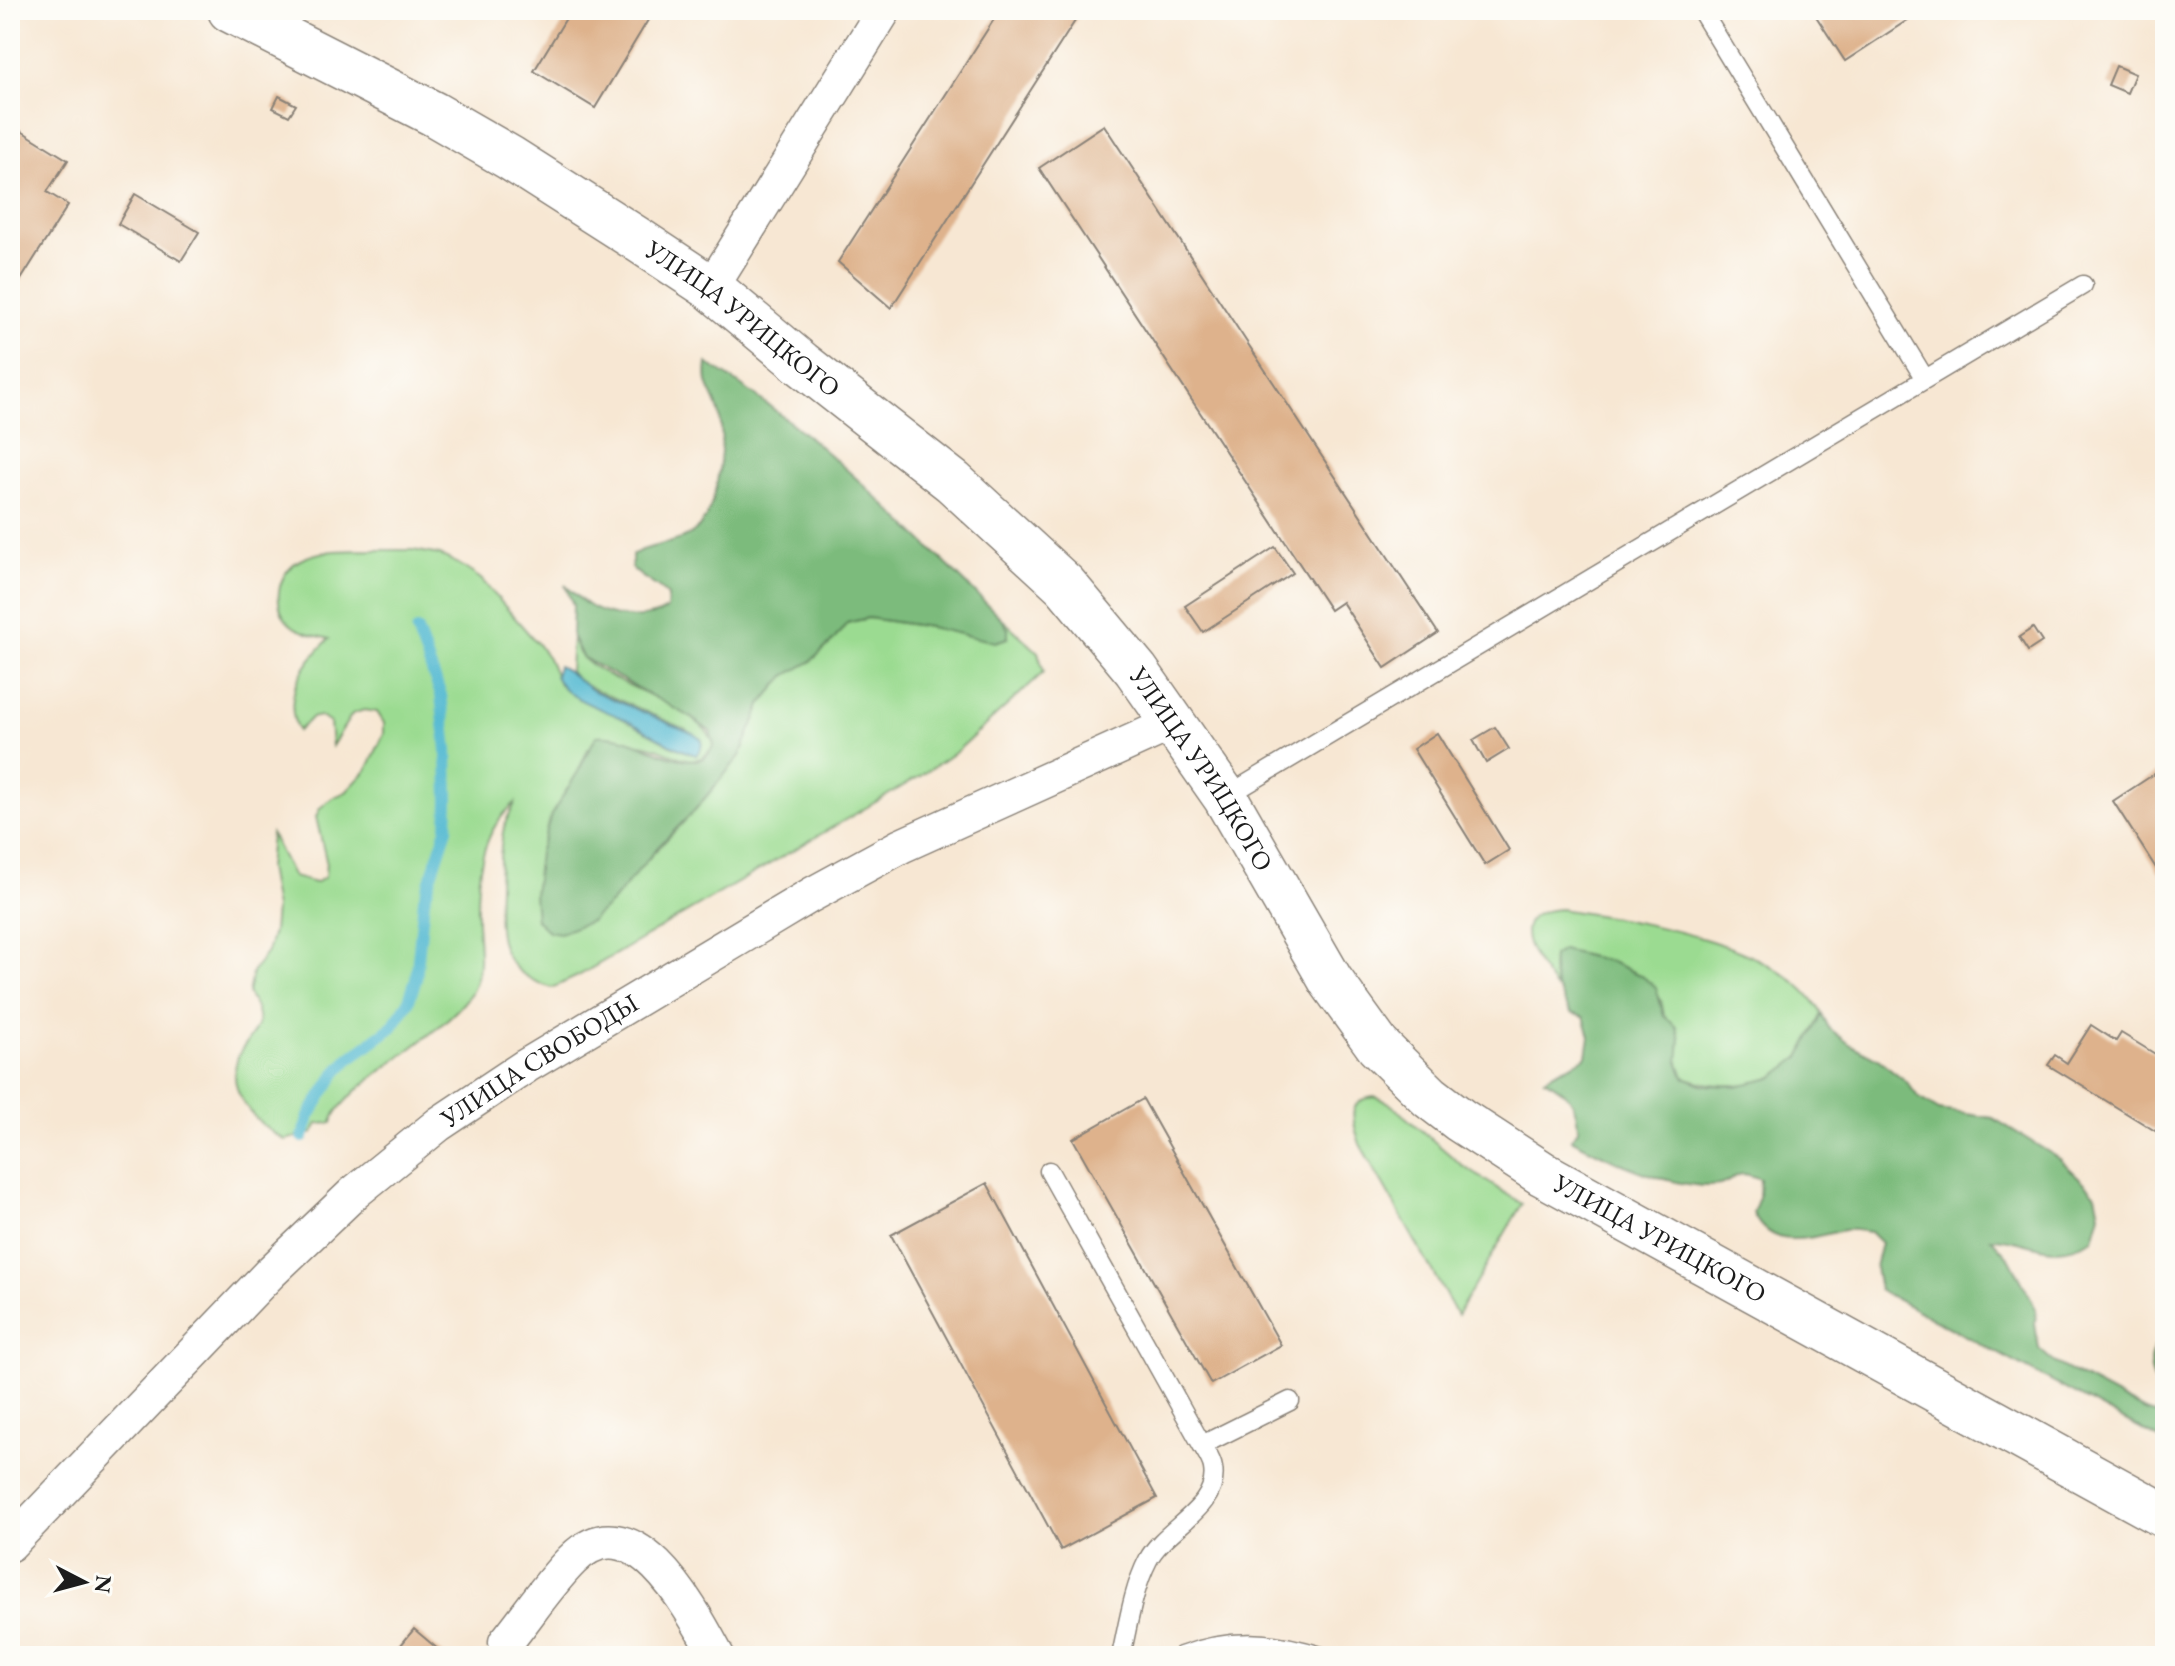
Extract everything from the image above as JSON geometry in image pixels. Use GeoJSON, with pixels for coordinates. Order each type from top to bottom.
{"type":"FeatureCollection","features":[{"type":"Feature","properties":{"kind":"main road","name":"УЛИЦА УРИЦКОГО"},"geometry":{"type":"LineString","coordinates":[[230,10],[434,114],[534,173],[711,288],[953,482],[1015,537],[1065,585],[1175,722],[1225,797],[1331,981],[1378,1046],[1430,1097],[1543,1174],[2165,1516]]}},
{"type":"Feature","properties":{"kind":"street"},"geometry":{"type":"LineString","coordinates":[[711,288],[884,10]]}},
{"type":"Feature","properties":{"kind":"street","name":"УЛИЦА СВОБОДЫ"},"geometry":{"type":"LineString","coordinates":[[10,1544],[270,1273],[354,1193],[439,1124],[550,1051],[811,895],[901,846],[1175,722]]}},
{"type":"Feature","properties":{"kind":"street"},"geometry":{"type":"LineString","coordinates":[[506,1642],[574,1558],[593,1546],[609,1542],[629,1545],[644,1553],[664,1571],[717,1656]]}},
{"type":"Feature","properties":{"kind":"lane"},"geometry":{"type":"LineString","coordinates":[[1701,10],[1925,379]]}},
{"type":"Feature","properties":{"kind":"lane"},"geometry":{"type":"LineString","coordinates":[[1225,797],[2083,285]]}},
{"type":"Feature","properties":{"kind":"lane"},"geometry":{"type":"LineString","coordinates":[[1049,1171],[1213,1466],[1210,1489],[1194,1514],[1161,1541],[1148,1560],[1121,1656]]}},
{"type":"Feature","properties":{"kind":"lane"},"geometry":{"type":"LineString","coordinates":[[1202,1445],[1290,1401]]}},
{"type":"Feature","properties":{"kind":"lane"},"geometry":{"type":"LineString","coordinates":[[1181,1656],[1201,1648],[1232,1642],[1261,1642],[1321,1656]]}},
{"type":"Feature","properties":{"kind":"green space"},"geometry":{"type":"Polygon","coordinates":[[[707,363],[787,419],[861,482],[1001,618],[1008,629],[1008,638],[995,642],[929,627],[868,618],[847,623],[810,662],[785,676],[762,703],[740,756],[613,901],[591,921],[560,933],[548,931],[536,920],[534,895],[539,853],[551,815],[596,736],[623,739],[672,757],[696,760],[709,753],[714,744],[710,731],[690,717],[582,657],[572,635],[573,605],[565,585],[588,605],[609,614],[640,617],[667,609],[668,596],[632,568],[632,555],[685,538],[706,517],[716,487],[722,435],[718,409],[707,383],[707,363]]]}},
{"type":"Feature","properties":{"kind":"green space"},"geometry":{"type":"Polygon","coordinates":[[[413,550],[440,555],[481,579],[537,643],[548,658],[559,684],[675,747],[696,755],[687,730],[578,682],[570,671],[572,635],[580,655],[596,668],[674,707],[706,730],[714,744],[698,759],[680,758],[640,744],[588,749],[579,770],[644,863],[694,811],[740,756],[762,703],[785,676],[810,662],[847,623],[868,618],[929,627],[1008,629],[1001,618],[1038,652],[1044,672],[957,751],[922,775],[578,976],[552,988],[534,981],[510,962],[500,936],[501,847],[505,824],[515,803],[494,828],[482,857],[477,905],[479,964],[473,989],[443,1024],[353,1093],[332,1123],[318,1124],[313,1133],[285,1140],[274,1134],[246,1105],[239,1094],[235,1068],[258,1023],[257,1012],[248,994],[252,973],[267,952],[273,932],[275,908],[268,868],[271,834],[293,877],[315,883],[325,877],[326,860],[316,817],[320,808],[346,792],[367,770],[384,734],[384,723],[377,712],[364,710],[352,714],[332,746],[330,723],[320,716],[311,718],[298,731],[292,705],[298,681],[311,659],[329,639],[302,631],[286,620],[279,601],[281,582],[292,566],[317,554],[413,550]]]}},
{"type":"Feature","properties":{"kind":"green space"},"geometry":{"type":"Polygon","coordinates":[[[1560,909],[1627,920],[1705,939],[1742,952],[1776,969],[1803,989],[1822,1014],[1808,1045],[1791,1066],[1763,1080],[1730,1085],[1684,1077],[1678,1060],[1680,1039],[1664,1016],[1661,1000],[1640,975],[1609,961],[1562,950],[1553,956],[1552,971],[1557,990],[1540,967],[1527,941],[1526,930],[1530,920],[1541,913],[1560,909]]]}},
{"type":"Feature","properties":{"kind":"green space"},"geometry":{"type":"Polygon","coordinates":[[[1562,950],[1609,961],[1640,975],[1656,987],[1664,1016],[1677,1027],[1680,1039],[1678,1061],[1684,1077],[1704,1085],[1736,1086],[1772,1078],[1800,1057],[1822,1014],[1829,1028],[1851,1045],[1878,1059],[1906,1081],[1919,1098],[1939,1110],[1993,1118],[2060,1159],[2096,1194],[2100,1214],[2093,1239],[2064,1250],[2052,1250],[1991,1238],[2010,1259],[2036,1309],[2039,1349],[2055,1363],[2145,1411],[2165,1417],[2165,1442],[1879,1290],[1875,1267],[1881,1243],[1870,1232],[1847,1230],[1806,1238],[1781,1238],[1761,1226],[1753,1213],[1759,1197],[1760,1179],[1741,1174],[1720,1185],[1700,1186],[1662,1179],[1631,1168],[1571,1139],[1578,1130],[1576,1112],[1570,1098],[1544,1079],[1587,1056],[1590,1036],[1584,1017],[1571,1013],[1557,986],[1553,956],[1562,950]]]}},
{"type":"Feature","properties":{"kind":"green space"},"geometry":{"type":"Polygon","coordinates":[[[1376,1097],[1388,1102],[1463,1166],[1522,1204],[1457,1315],[1360,1144],[1353,1113],[1355,1107],[1359,1102],[1376,1097]]]}},
{"type":"Feature","properties":{"kind":"green space"},"geometry":{"type":"Polygon","coordinates":[[[2165,1337],[2165,1402],[2156,1386],[2150,1360],[2152,1351],[2165,1337]]]}},
{"type":"Feature","properties":{"kind":"water"},"geometry":{"type":"Polygon","coordinates":[[[558,666],[594,691],[696,735],[702,740],[701,749],[696,755],[687,752],[621,717],[578,699],[555,676],[558,666]]]}},
{"type":"Feature","properties":{"kind":"building"},"geometry":{"type":"Polygon","coordinates":[[[571,10],[654,10],[595,108],[534,71],[571,10]]]}},
{"type":"Feature","properties":{"kind":"building"},"geometry":{"type":"Polygon","coordinates":[[[1000,10],[1082,10],[891,308],[838,262],[1000,10]]]}},
{"type":"Feature","properties":{"kind":"building"},"geometry":{"type":"Polygon","coordinates":[[[1812,10],[1923,10],[1845,61],[1812,10]]]}},
{"type":"Feature","properties":{"kind":"building"},"geometry":{"type":"Polygon","coordinates":[[[2116,66],[2135,74],[2127,93],[2108,85],[2116,66]]]}},
{"type":"Feature","properties":{"kind":"building"},"geometry":{"type":"Polygon","coordinates":[[[279,96],[296,105],[289,116],[273,108],[279,96]]]}},
{"type":"Feature","properties":{"kind":"building"},"geometry":{"type":"Polygon","coordinates":[[[10,124],[68,160],[47,192],[68,205],[10,297],[10,124]]]}},
{"type":"Feature","properties":{"kind":"building"},"geometry":{"type":"Polygon","coordinates":[[[1104,125],[1438,633],[1385,668],[1342,602],[1330,610],[1039,168],[1104,125]]]}},
{"type":"Feature","properties":{"kind":"building"},"geometry":{"type":"Polygon","coordinates":[[[135,194],[199,232],[181,261],[118,224],[135,194]]]}},
{"type":"Feature","properties":{"kind":"building"},"geometry":{"type":"Polygon","coordinates":[[[1275,547],[1293,573],[1203,632],[1185,606],[1275,547]]]}},
{"type":"Feature","properties":{"kind":"building"},"geometry":{"type":"Polygon","coordinates":[[[2033,628],[2042,642],[2028,651],[2019,637],[2033,628]]]}},
{"type":"Feature","properties":{"kind":"building"},"geometry":{"type":"Polygon","coordinates":[[[1495,727],[1509,749],[1486,763],[1473,740],[1495,727]]]}},
{"type":"Feature","properties":{"kind":"building"},"geometry":{"type":"Polygon","coordinates":[[[1437,733],[1509,850],[1485,865],[1413,749],[1437,733]]]}},
{"type":"Feature","properties":{"kind":"building"},"geometry":{"type":"Polygon","coordinates":[[[2165,767],[2165,882],[2113,801],[2165,767]]]}},
{"type":"Feature","properties":{"kind":"building"},"geometry":{"type":"Polygon","coordinates":[[[2091,1025],[2116,1041],[2121,1033],[2165,1060],[2165,1137],[2048,1065],[2055,1055],[2067,1063],[2091,1025]]]}},
{"type":"Feature","properties":{"kind":"building"},"geometry":{"type":"Polygon","coordinates":[[[1143,1099],[1281,1345],[1211,1384],[1073,1139],[1143,1099]]]}},
{"type":"Feature","properties":{"kind":"building"},"geometry":{"type":"Polygon","coordinates":[[[987,1183],[1157,1498],[1061,1550],[891,1235],[987,1183]]]}},
{"type":"Feature","properties":{"kind":"building"},"geometry":{"type":"Polygon","coordinates":[[[414,1629],[446,1656],[392,1656],[414,1629]]]}},
{"type":"Feature","properties":{"kind":"waterway"},"geometry":{"type":"LineString","coordinates":[[303,1137],[309,1116],[336,1073],[350,1058],[392,1027],[408,1003],[416,979],[424,899],[447,829],[448,801],[441,695],[417,631]]}}]}
